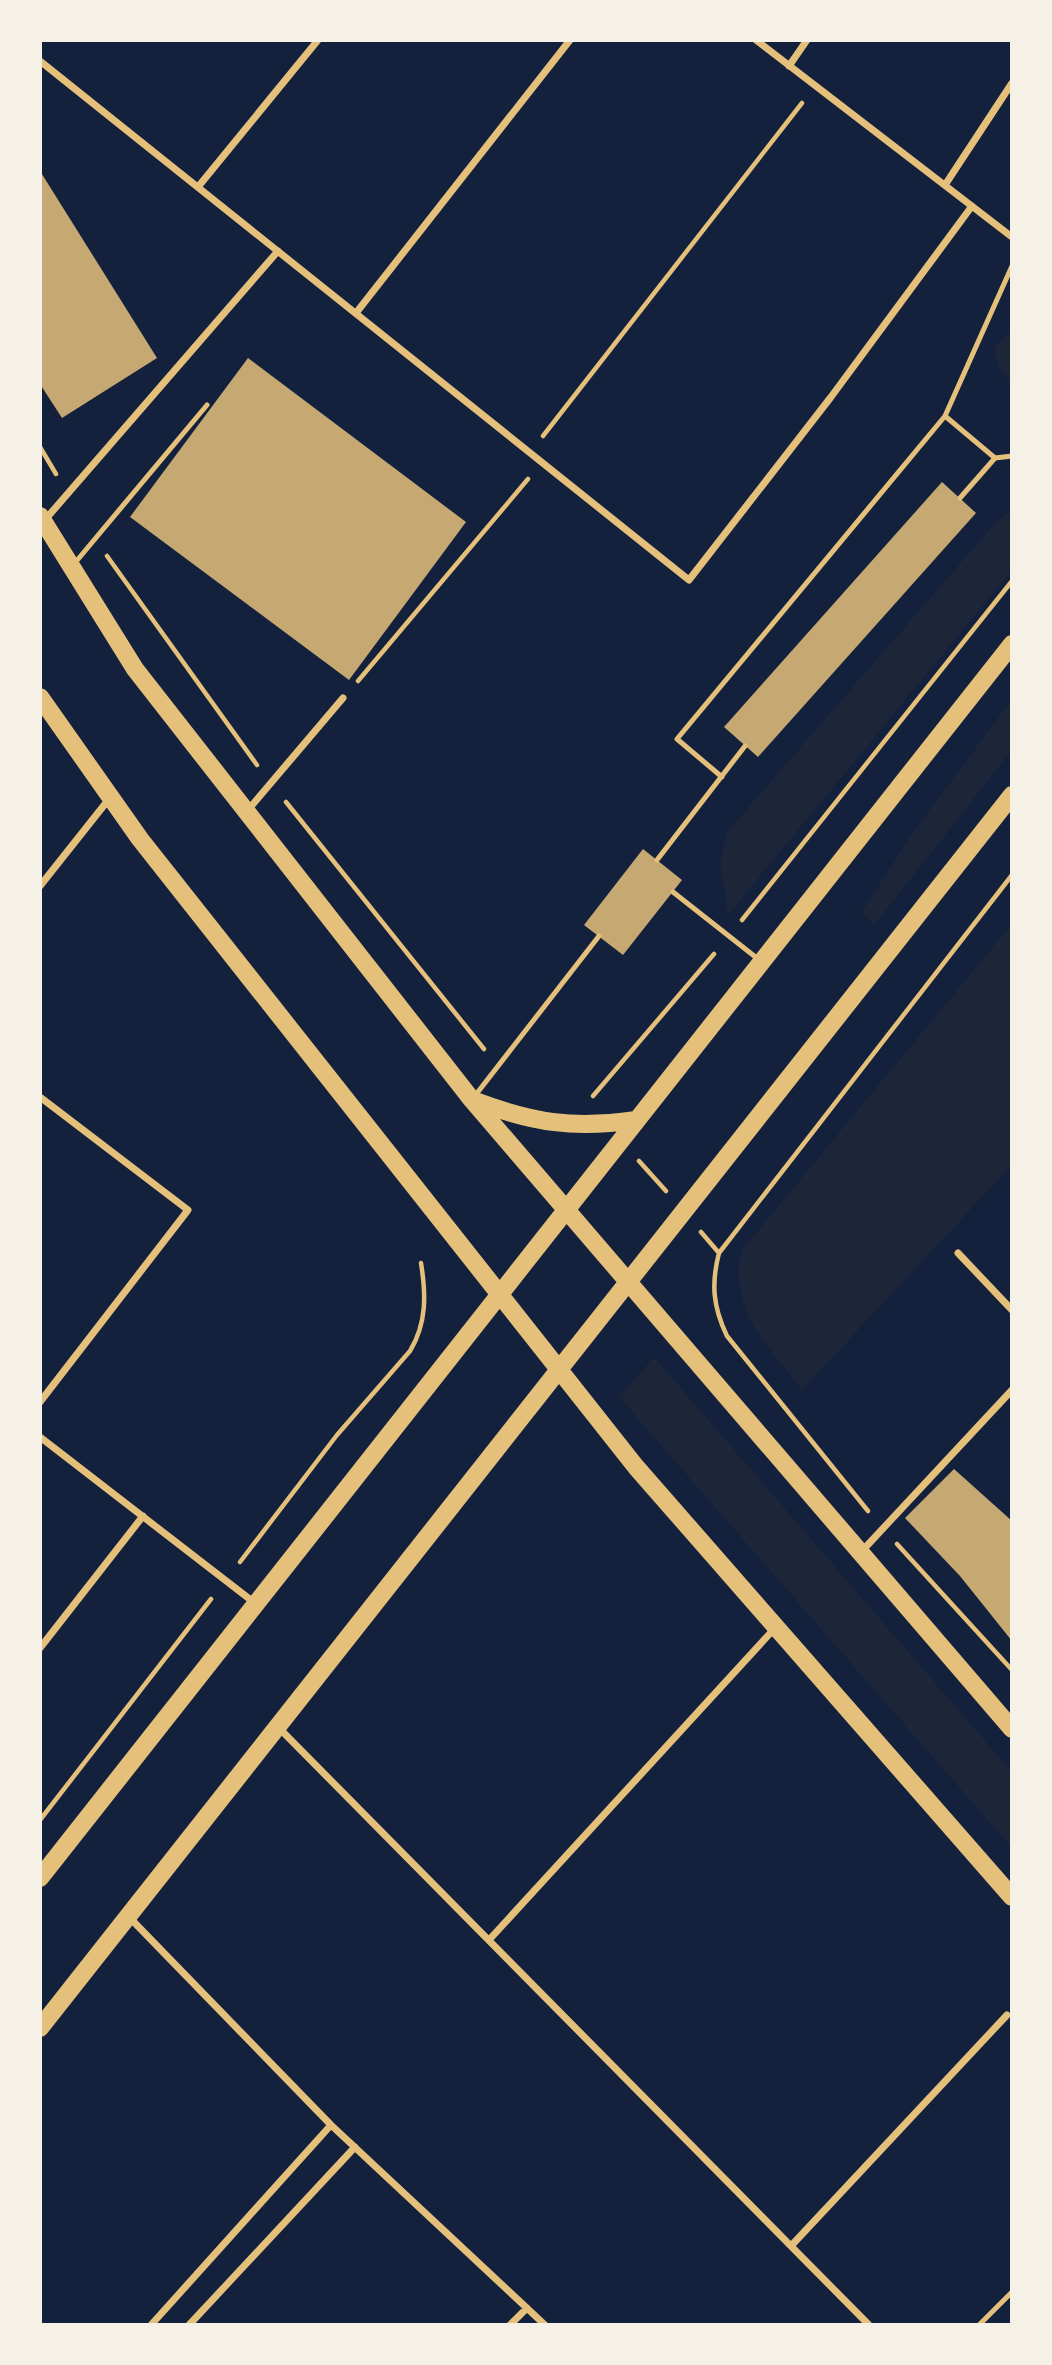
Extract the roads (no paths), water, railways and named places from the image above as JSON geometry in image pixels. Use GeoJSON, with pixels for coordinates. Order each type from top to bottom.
{"type":"FeatureCollection","features":[{"type":"Feature","properties":{"kind":"main road"},"geometry":{"type":"LineString","coordinates":[[42,519],[135,669],[472,1100],[1012,1729]]}},
{"type":"Feature","properties":{"kind":"main road"},"geometry":{"type":"LineString","coordinates":[[40,1878],[1012,643]]}},
{"type":"Feature","properties":{"kind":"main road"},"geometry":{"type":"LineString","coordinates":[[40,696],[110,799],[636,1467],[1012,1897]]}},
{"type":"Feature","properties":{"kind":"main road"},"geometry":{"type":"LineString","coordinates":[[40,2028],[1012,795]]}},
{"type":"Feature","properties":{"kind":"main road"},"geometry":{"type":"LineString","coordinates":[[472,1100],[520,1118],[551,1124],[636,1121]]}},
{"type":"Feature","properties":{"kind":"street"},"geometry":{"type":"LineString","coordinates":[[198,187],[318,40]]}},
{"type":"Feature","properties":{"kind":"street"},"geometry":{"type":"LineString","coordinates":[[356,313],[570,40]]}},
{"type":"Feature","properties":{"kind":"street"},"geometry":{"type":"LineString","coordinates":[[756,40],[1012,237]]}},
{"type":"Feature","properties":{"kind":"street"},"geometry":{"type":"LineString","coordinates":[[789,66],[807,40]]}},
{"type":"Feature","properties":{"kind":"street"},"geometry":{"type":"LineString","coordinates":[[40,61],[689,580],[831,397],[972,206]]}},
{"type":"Feature","properties":{"kind":"street"},"geometry":{"type":"LineString","coordinates":[[945,185],[1012,83]]}},
{"type":"Feature","properties":{"kind":"street"},"geometry":{"type":"LineString","coordinates":[[42,519],[69,495],[278,251]]}},
{"type":"Feature","properties":{"kind":"street"},"geometry":{"type":"LineString","coordinates":[[246,813],[344,698]]}},
{"type":"Feature","properties":{"kind":"street"},"geometry":{"type":"LineString","coordinates":[[40,886],[110,799]]}},
{"type":"Feature","properties":{"kind":"street"},"geometry":{"type":"LineString","coordinates":[[40,1097],[188,1210],[40,1402]]}},
{"type":"Feature","properties":{"kind":"street"},"geometry":{"type":"LineString","coordinates":[[958,1253],[1012,1310]]}},
{"type":"Feature","properties":{"kind":"street"},"geometry":{"type":"LineString","coordinates":[[860,1553],[1012,1390]]}},
{"type":"Feature","properties":{"kind":"street"},"geometry":{"type":"LineString","coordinates":[[40,1437],[256,1604]]}},
{"type":"Feature","properties":{"kind":"street"},"geometry":{"type":"LineString","coordinates":[[40,1648],[143,1516]]}},
{"type":"Feature","properties":{"kind":"street"},"geometry":{"type":"LineString","coordinates":[[489,1940],[775,1628]]}},
{"type":"Feature","properties":{"kind":"street"},"geometry":{"type":"LineString","coordinates":[[278,1726],[869,2325]]}},
{"type":"Feature","properties":{"kind":"street"},"geometry":{"type":"LineString","coordinates":[[128,1916],[331,2125],[545,2325]]}},
{"type":"Feature","properties":{"kind":"street"},"geometry":{"type":"LineString","coordinates":[[792,2246],[1007,2015]]}},
{"type":"Feature","properties":{"kind":"street"},"geometry":{"type":"LineString","coordinates":[[151,2325],[331,2125]]}},
{"type":"Feature","properties":{"kind":"street"},"geometry":{"type":"LineString","coordinates":[[189,2325],[355,2147]]}},
{"type":"Feature","properties":{"kind":"street"},"geometry":{"type":"LineString","coordinates":[[510,2325],[527,2308]]}},
{"type":"Feature","properties":{"kind":"lane"},"geometry":{"type":"LineString","coordinates":[[722,777],[677,738],[945,416],[1012,266]]}},
{"type":"Feature","properties":{"kind":"lane"},"geometry":{"type":"LineString","coordinates":[[71,567],[207,405]]}},
{"type":"Feature","properties":{"kind":"lane"},"geometry":{"type":"LineString","coordinates":[[945,416],[995,458]]}},
{"type":"Feature","properties":{"kind":"lane"},"geometry":{"type":"LineString","coordinates":[[960,498],[995,458],[1012,456]]}},
{"type":"Feature","properties":{"kind":"lane"},"geometry":{"type":"LineString","coordinates":[[657,860],[746,747]]}},
{"type":"Feature","properties":{"kind":"lane"},"geometry":{"type":"LineString","coordinates":[[673,892],[761,962]]}},
{"type":"Feature","properties":{"kind":"lane"},"geometry":{"type":"LineString","coordinates":[[472,1100],[599,936]]}},
{"type":"Feature","properties":{"kind":"lane"},"geometry":{"type":"LineString","coordinates":[[979,2325],[1012,2292]]}}]}
